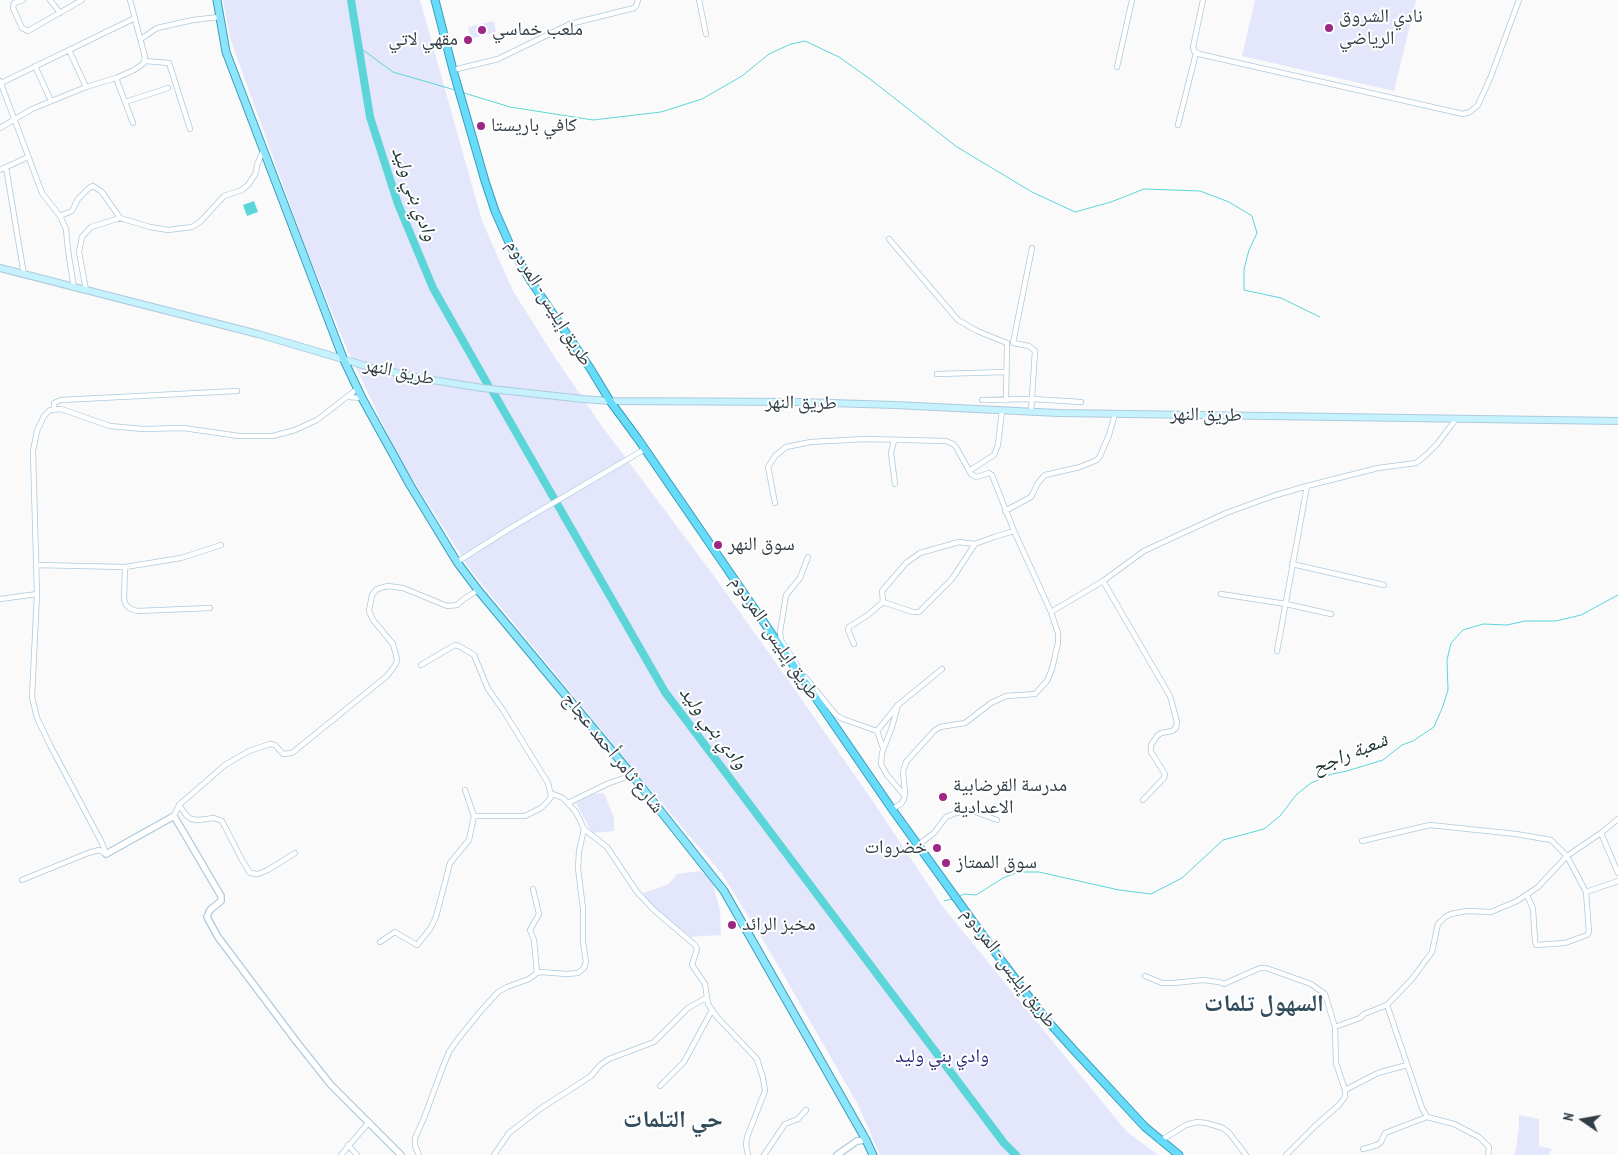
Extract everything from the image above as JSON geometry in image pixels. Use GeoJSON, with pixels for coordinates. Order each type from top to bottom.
{"type":"FeatureCollection","features":[{"type":"Feature","properties":{"kind":"highway","name":"طريق إيليس- المردوم"},"geometry":{"type":"LineString","coordinates":[[435,0],[485,181],[510,245],[530,280],[590,368],[610,401],[645,448],[892,809],[1045,1018],[1129,1111],[1160,1141],[1179,1155]]}},
{"type":"Feature","properties":{"kind":"main road","name":"شارع ثامر أحمد عجاج"},"geometry":{"type":"LineString","coordinates":[[217,0],[226,52],[343,358],[357,389],[410,485],[457,562],[478,590],[632,775],[724,891],[873,1155]]}},
{"type":"Feature","properties":{"kind":"main road","name":"طريق النهر"},"geometry":{"type":"LineString","coordinates":[[0,268],[249,331],[373,368],[426,379],[529,393],[610,401],[800,402],[1115,414],[1618,420]]}},
{"type":"Feature","properties":{"kind":"street"},"geometry":{"type":"LineString","coordinates":[[23,0],[14,3],[13,8],[22,28],[26,31],[30,31],[82,0]]}},
{"type":"Feature","properties":{"kind":"street"},"geometry":{"type":"LineString","coordinates":[[50,0],[60,13]]}},
{"type":"Feature","properties":{"kind":"street"},"geometry":{"type":"LineString","coordinates":[[0,128],[51,101],[86,87],[116,78],[140,67],[144,61],[141,40],[130,0]]}},
{"type":"Feature","properties":{"kind":"street"},"geometry":{"type":"LineString","coordinates":[[453,70],[498,59],[570,24],[634,8],[638,0]]}},
{"type":"Feature","properties":{"kind":"street"},"geometry":{"type":"LineString","coordinates":[[699,0],[706,34]]}},
{"type":"Feature","properties":{"kind":"street"},"geometry":{"type":"LineString","coordinates":[[1117,67],[1132,0]]}},
{"type":"Feature","properties":{"kind":"street"},"geometry":{"type":"LineString","coordinates":[[1178,126],[1196,53],[1193,46],[1203,0]]}},
{"type":"Feature","properties":{"kind":"street"},"geometry":{"type":"LineString","coordinates":[[1196,53],[1454,113],[1466,114],[1478,105],[1491,76],[1519,0]]}},
{"type":"Feature","properties":{"kind":"street"},"geometry":{"type":"LineString","coordinates":[[141,40],[157,28],[193,20],[219,17]]}},
{"type":"Feature","properties":{"kind":"street"},"geometry":{"type":"LineString","coordinates":[[74,288],[68,250],[68,235],[60,216],[42,193],[0,82],[135,18]]}},
{"type":"Feature","properties":{"kind":"street"},"geometry":{"type":"LineString","coordinates":[[69,50],[86,87]]}},
{"type":"Feature","properties":{"kind":"street"},"geometry":{"type":"LineString","coordinates":[[144,61],[169,63],[190,129]]}},
{"type":"Feature","properties":{"kind":"street"},"geometry":{"type":"LineString","coordinates":[[35,66],[51,101]]}},
{"type":"Feature","properties":{"kind":"street"},"geometry":{"type":"LineString","coordinates":[[116,78],[133,123]]}},
{"type":"Feature","properties":{"kind":"street"},"geometry":{"type":"LineString","coordinates":[[125,102],[168,88]]}},
{"type":"Feature","properties":{"kind":"street"},"geometry":{"type":"LineString","coordinates":[[86,290],[79,252],[82,237],[91,227],[120,218],[168,230],[192,227],[200,222],[224,196],[242,190],[248,185],[256,173],[257,164],[263,151]]}},
{"type":"Feature","properties":{"kind":"street"},"geometry":{"type":"LineString","coordinates":[[0,170],[28,156]]}},
{"type":"Feature","properties":{"kind":"street"},"geometry":{"type":"LineString","coordinates":[[6,166],[24,275]]}},
{"type":"Feature","properties":{"kind":"street"},"geometry":{"type":"LineString","coordinates":[[60,216],[72,210],[78,199],[93,186],[102,192],[120,218]]}},
{"type":"Feature","properties":{"kind":"street"},"geometry":{"type":"LineString","coordinates":[[889,239],[958,320],[977,331],[1007,343],[1029,346],[1035,351],[1031,412]]}},
{"type":"Feature","properties":{"kind":"street"},"geometry":{"type":"LineString","coordinates":[[1013,343],[1032,248]]}},
{"type":"Feature","properties":{"kind":"street"},"geometry":{"type":"LineString","coordinates":[[1006,400],[1007,343]]}},
{"type":"Feature","properties":{"kind":"street"},"geometry":{"type":"LineString","coordinates":[[937,374],[1006,372]]}},
{"type":"Feature","properties":{"kind":"street"},"geometry":{"type":"LineString","coordinates":[[106,854],[102,842],[50,745],[34,708],[32,685],[37,565],[34,443],[44,416],[54,408],[66,410],[110,426],[142,429],[196,429],[239,436],[273,436],[295,430],[317,420],[357,389]]}},
{"type":"Feature","properties":{"kind":"street"},"geometry":{"type":"LineString","coordinates":[[54,408],[54,403],[61,400],[237,391]]}},
{"type":"Feature","properties":{"kind":"street"},"geometry":{"type":"LineString","coordinates":[[348,397],[362,398]]}},
{"type":"Feature","properties":{"kind":"street"},"geometry":{"type":"LineString","coordinates":[[982,400],[1032,399],[1081,402]]}},
{"type":"Feature","properties":{"kind":"street"},"geometry":{"type":"LineString","coordinates":[[969,471],[994,456],[998,445],[1002,410]]}},
{"type":"Feature","properties":{"kind":"street"},"geometry":{"type":"LineString","coordinates":[[1005,511],[1030,497],[1038,483],[1046,475],[1080,467],[1096,460],[1103,452],[1115,414]]}},
{"type":"Feature","properties":{"kind":"street"},"geometry":{"type":"LineString","coordinates":[[1052,612],[1103,581],[1156,545],[1226,513],[1307,486],[1378,468],[1416,462],[1437,444],[1456,419]]}},
{"type":"Feature","properties":{"kind":"street"},"geometry":{"type":"LineString","coordinates":[[775,502],[768,467],[775,456],[786,447],[811,442],[874,439],[950,442],[956,447],[969,471],[976,477],[989,473],[992,475],[1005,511],[1052,612],[1058,632],[1058,643],[1052,669],[1043,687],[1035,694],[1006,696],[991,703],[964,724],[940,727],[934,731],[906,762],[904,772],[905,796],[901,804],[892,809]]}},
{"type":"Feature","properties":{"kind":"street"},"geometry":{"type":"LineString","coordinates":[[894,441],[891,453],[895,484]]}},
{"type":"Feature","properties":{"kind":"street"},"geometry":{"type":"LineString","coordinates":[[457,562],[645,448]]}},
{"type":"Feature","properties":{"kind":"street"},"geometry":{"type":"LineString","coordinates":[[1277,651],[1292,564],[1306,500],[1307,486]]}},
{"type":"Feature","properties":{"kind":"street"},"geometry":{"type":"LineString","coordinates":[[883,602],[882,591],[913,557],[920,553],[959,542],[976,544],[994,536],[1014,531]]}},
{"type":"Feature","properties":{"kind":"street"},"geometry":{"type":"LineString","coordinates":[[37,565],[125,567],[181,558],[221,544]]}},
{"type":"Feature","properties":{"kind":"street"},"geometry":{"type":"LineString","coordinates":[[883,602],[916,612],[923,610],[952,579],[976,544]]}},
{"type":"Feature","properties":{"kind":"street"},"geometry":{"type":"LineString","coordinates":[[808,557],[800,578],[786,596],[780,632],[781,640],[802,676],[836,715],[877,731]]}},
{"type":"Feature","properties":{"kind":"street"},"geometry":{"type":"LineString","coordinates":[[1292,564],[1384,585]]}},
{"type":"Feature","properties":{"kind":"street"},"geometry":{"type":"LineString","coordinates":[[125,567],[124,600],[126,605],[132,608],[137,610],[210,608]]}},
{"type":"Feature","properties":{"kind":"street"},"geometry":{"type":"LineString","coordinates":[[1103,581],[1170,696],[1177,722],[1176,728],[1172,731],[1161,733],[1152,745],[1151,752],[1165,774],[1164,778],[1143,800]]}},
{"type":"Feature","properties":{"kind":"street"},"geometry":{"type":"LineString","coordinates":[[106,854],[174,816],[179,805],[225,765],[249,751],[270,744],[275,745],[283,754],[292,753],[387,676],[397,660],[392,644],[373,620],[369,611],[372,595],[377,589],[388,586],[403,588],[448,606],[457,605],[478,590]]}},
{"type":"Feature","properties":{"kind":"street"},"geometry":{"type":"LineString","coordinates":[[0,599],[37,594]]}},
{"type":"Feature","properties":{"kind":"street"},"geometry":{"type":"LineString","coordinates":[[1221,594],[1286,604],[1331,614]]}},
{"type":"Feature","properties":{"kind":"street"},"geometry":{"type":"LineString","coordinates":[[854,644],[848,630],[849,627],[868,615],[883,602]]}},
{"type":"Feature","properties":{"kind":"street"},"geometry":{"type":"LineString","coordinates":[[421,665],[455,645],[474,655],[488,689],[548,783],[552,797]]}},
{"type":"Feature","properties":{"kind":"street"},"geometry":{"type":"LineString","coordinates":[[877,731],[898,706],[942,669]]}},
{"type":"Feature","properties":{"kind":"street"},"geometry":{"type":"LineString","coordinates":[[898,706],[883,748],[882,764],[885,772],[905,796]]}},
{"type":"Feature","properties":{"kind":"street"},"geometry":{"type":"LineString","coordinates":[[877,731],[883,748]]}},
{"type":"Feature","properties":{"kind":"street"},"geometry":{"type":"LineString","coordinates":[[568,803],[607,784],[632,775]]}},
{"type":"Feature","properties":{"kind":"street"},"geometry":{"type":"LineString","coordinates":[[380,942],[395,932],[417,945],[430,929],[436,917],[450,863],[469,840],[474,816],[466,790]]}},
{"type":"Feature","properties":{"kind":"street"},"geometry":{"type":"LineString","coordinates":[[474,816],[525,816],[540,808],[553,794],[558,795],[576,812],[584,829],[607,847],[636,890],[654,910],[696,945],[697,950],[692,965],[705,984],[708,1004],[756,1059],[763,1078],[765,1091],[747,1137],[748,1155]]}},
{"type":"Feature","properties":{"kind":"street"},"geometry":{"type":"LineString","coordinates":[[179,805],[186,816],[192,819],[214,818],[222,821],[250,873],[258,874],[268,870],[295,853]]}},
{"type":"Feature","properties":{"kind":"street"},"geometry":{"type":"LineString","coordinates":[[918,845],[934,833],[946,817],[956,813],[973,811],[997,820]]}},
{"type":"Feature","properties":{"kind":"street"},"geometry":{"type":"LineString","coordinates":[[174,816],[221,896],[221,901],[210,910],[207,918],[218,937],[331,1085],[401,1155]]}},
{"type":"Feature","properties":{"kind":"street"},"geometry":{"type":"LineString","coordinates":[[1335,1027],[1388,1005],[1412,979],[1432,952],[1438,924],[1445,917],[1466,911],[1491,912],[1517,901],[1538,887],[1567,856],[1618,819]]}},
{"type":"Feature","properties":{"kind":"street"},"geometry":{"type":"LineString","coordinates":[[1362,841],[1430,825],[1516,834],[1555,842],[1567,856],[1586,892],[1589,932],[1587,935],[1565,943],[1536,944],[1533,909],[1527,895]]}},
{"type":"Feature","properties":{"kind":"street"},"geometry":{"type":"LineString","coordinates":[[419,1155],[414,1138],[424,1118],[442,1069],[454,1046],[480,1012],[498,992],[529,979],[537,973],[578,973],[584,968],[586,962],[583,942],[583,909],[578,868],[579,851],[584,829]]}},
{"type":"Feature","properties":{"kind":"street"},"geometry":{"type":"LineString","coordinates":[[1601,833],[1618,873]]}},
{"type":"Feature","properties":{"kind":"street"},"geometry":{"type":"LineString","coordinates":[[22,880],[88,853],[99,850],[106,854]]}},
{"type":"Feature","properties":{"kind":"street"},"geometry":{"type":"LineString","coordinates":[[1586,892],[1618,881]]}},
{"type":"Feature","properties":{"kind":"street"},"geometry":{"type":"LineString","coordinates":[[533,890],[539,914],[530,930],[534,940],[537,973]]}},
{"type":"Feature","properties":{"kind":"street"},"geometry":{"type":"LineString","coordinates":[[1145,976],[1162,983],[1202,980],[1224,984],[1260,968],[1266,968],[1311,984],[1325,994],[1335,1027],[1336,1063],[1345,1090],[1345,1097],[1286,1155]]}},
{"type":"Feature","properties":{"kind":"street"},"geometry":{"type":"LineString","coordinates":[[494,1155],[509,1133],[540,1109],[591,1076],[600,1065],[609,1059],[654,1042],[688,1008],[706,998]]}},
{"type":"Feature","properties":{"kind":"street"},"geometry":{"type":"LineString","coordinates":[[1388,1005],[1422,1108],[1427,1117]]}},
{"type":"Feature","properties":{"kind":"street"},"geometry":{"type":"LineString","coordinates":[[660,1086],[684,1062],[712,1010]]}},
{"type":"Feature","properties":{"kind":"street"},"geometry":{"type":"LineString","coordinates":[[1345,1090],[1378,1073],[1408,1065]]}},
{"type":"Feature","properties":{"kind":"street"},"geometry":{"type":"LineString","coordinates":[[764,1155],[785,1124],[798,1119],[806,1110]]}},
{"type":"Feature","properties":{"kind":"street"},"geometry":{"type":"LineString","coordinates":[[1363,1149],[1377,1145],[1381,1142],[1385,1133],[1427,1117],[1454,1124],[1479,1137],[1489,1147],[1488,1155]]}},
{"type":"Feature","properties":{"kind":"street"},"geometry":{"type":"LineString","coordinates":[[341,1155],[369,1122]]}},
{"type":"Feature","properties":{"kind":"street"},"geometry":{"type":"LineString","coordinates":[[1160,1141],[1186,1125],[1198,1122],[1206,1123],[1223,1128],[1246,1155]]}},
{"type":"Feature","properties":{"kind":"street"},"geometry":{"type":"LineString","coordinates":[[837,1155],[857,1141],[866,1140]]}},
{"type":"Feature","properties":{"kind":"street"},"geometry":{"type":"LineString","coordinates":[[348,1145],[357,1155]]}},
{"type":"Feature","properties":{"kind":"green space","name":"وادي بني وليد"},"geometry":{"type":"Polygon","coordinates":[[[223,0],[420,0],[482,221],[513,291],[552,353],[601,425],[714,576],[793,687],[872,800],[943,907],[1126,1131],[1158,1155],[880,1155],[857,1103],[772,955],[722,874],[471,571],[399,458],[347,349],[305,246],[230,38],[223,0]]]}},
{"type":"Feature","properties":{"kind":"green space","name":"نادي الشروق الرياضي"},"geometry":{"type":"Polygon","coordinates":[[[1255,0],[1416,0],[1394,91],[1242,56],[1255,0]]]}},
{"type":"Feature","properties":{"kind":"green space","name":"ملعب خماسي"},"geometry":{"type":"Polygon","coordinates":[[[494,21],[496,32],[471,39],[468,27],[494,21]]]}},
{"type":"Feature","properties":{"kind":"green space"},"geometry":{"type":"Polygon","coordinates":[[[604,793],[614,818],[614,831],[592,833],[576,803],[592,794],[604,793]]]}},
{"type":"Feature","properties":{"kind":"green space"},"geometry":{"type":"Polygon","coordinates":[[[700,871],[711,878],[720,910],[721,935],[688,937],[654,908],[643,893],[669,884],[677,874],[700,871]]]}},
{"type":"Feature","properties":{"kind":"green space"},"geometry":{"type":"Polygon","coordinates":[[[1519,1115],[1539,1119],[1539,1146],[1552,1149],[1548,1155],[1515,1155],[1519,1115]]]}},
{"type":"Feature","properties":{"kind":"water"},"geometry":{"type":"Polygon","coordinates":[[[254,201],[258,212],[247,216],[243,205],[254,201]]]}},
{"type":"Feature","properties":{"kind":"waterway","name":"وادي بني وليد"},"geometry":{"type":"LineString","coordinates":[[351,0],[370,117],[398,204],[433,288],[488,385]]}},
{"type":"Feature","properties":{"kind":"waterway"},"geometry":{"type":"LineString","coordinates":[[464,93],[510,107],[593,120],[661,112],[702,99],[742,76],[769,54],[791,44],[805,41],[839,57],[957,147],[1032,192],[1075,212],[1111,202],[1144,189],[1200,191],[1229,202],[1252,216],[1257,233],[1249,250],[1244,269],[1244,290],[1281,298],[1320,317]]}},
{"type":"Feature","properties":{"kind":"waterway"},"geometry":{"type":"LineString","coordinates":[[359,47],[393,72],[455,90]]}},
{"type":"Feature","properties":{"kind":"waterway","name":"وادي بني وليد"},"geometry":{"type":"LineString","coordinates":[[493,392],[665,692],[1004,1143],[1016,1155]]}},
{"type":"Feature","properties":{"kind":"waterway","name":"شعبة راجح"},"geometry":{"type":"LineString","coordinates":[[960,896],[964,894],[976,895],[1003,878],[1018,872],[1039,872],[1119,890],[1151,894],[1182,878],[1223,840],[1264,829],[1280,816],[1296,795],[1311,783],[1332,774],[1383,760],[1402,745],[1413,741],[1434,727],[1448,690],[1447,660],[1451,643],[1463,630],[1483,624],[1507,625],[1525,621],[1556,621],[1581,615],[1618,595]]}},
{"type":"Feature","properties":{"kind":"waterway"},"geometry":{"type":"LineString","coordinates":[[944,901],[952,899]]}},
{"type":"Feature","properties":{"kind":"place","name":"نادي الشروق الرياضي"},"geometry":{"type":"Point","coordinates":[1329,28]}},
{"type":"Feature","properties":{"kind":"place","name":"ملعب خماسي"},"geometry":{"type":"Point","coordinates":[482,30]}},
{"type":"Feature","properties":{"kind":"place","name":"مقهي لاتي"},"geometry":{"type":"Point","coordinates":[468,40]}},
{"type":"Feature","properties":{"kind":"place","name":"كافي باريستا"},"geometry":{"type":"Point","coordinates":[481,126]}},
{"type":"Feature","properties":{"kind":"place","name":"سوق النهر"},"geometry":{"type":"Point","coordinates":[718,545]}},
{"type":"Feature","properties":{"kind":"place","name":"مدرسة القرضابية الاعدادية"},"geometry":{"type":"Point","coordinates":[943,797]}},
{"type":"Feature","properties":{"kind":"place","name":"خضروات"},"geometry":{"type":"Point","coordinates":[937,848]}},
{"type":"Feature","properties":{"kind":"place","name":"سوق الممتاز"},"geometry":{"type":"Point","coordinates":[946,863]}},
{"type":"Feature","properties":{"kind":"place","name":"مخبز الرائد"},"geometry":{"type":"Point","coordinates":[732,925]}},
{"type":"Feature","properties":{"kind":"district","name":"السهول تلمات"},"geometry":{"type":"Point","coordinates":[1264,1004]}},
{"type":"Feature","properties":{"kind":"district","name":"حي التلمات"},"geometry":{"type":"Point","coordinates":[673,1120]}}]}
